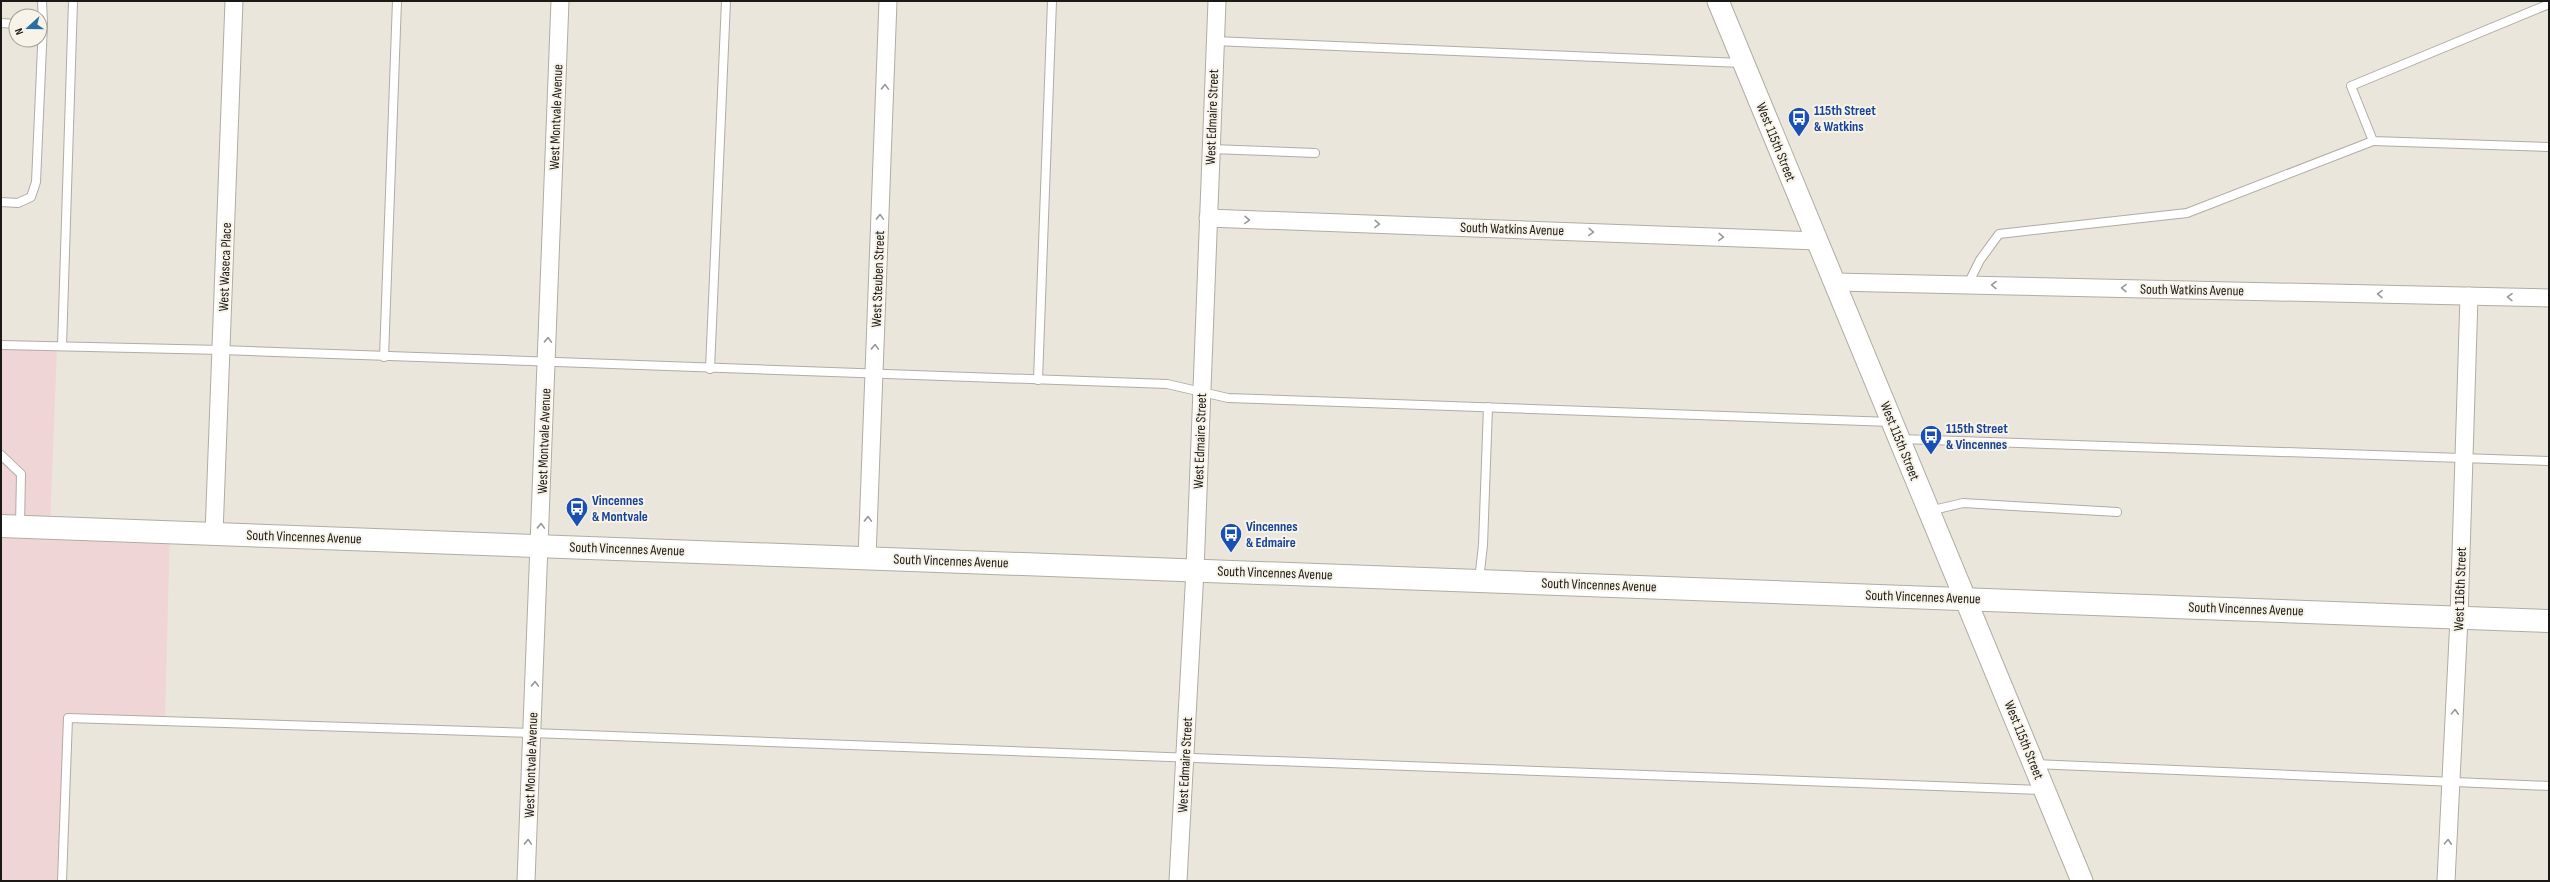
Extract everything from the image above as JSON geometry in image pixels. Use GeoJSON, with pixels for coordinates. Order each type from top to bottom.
{"type":"FeatureCollection","features":[{"type":"Feature","properties":{"kind":"main road","name":"South Vincennes Avenue"},"geometry":{"type":"LineString","coordinates":[[10,526],[2549,621]]}},
{"type":"Feature","properties":{"kind":"street","name":"West Waseca Place"},"geometry":{"type":"LineString","coordinates":[[214,534],[234,1]]}},
{"type":"Feature","properties":{"kind":"street","name":"West Montvale Avenue"},"geometry":{"type":"LineString","coordinates":[[526,881],[533,733],[560,1]]}},
{"type":"Feature","properties":{"kind":"street","name":"West Steuben Street"},"geometry":{"type":"LineString","coordinates":[[867,558],[888,1]]}},
{"type":"Feature","properties":{"kind":"street","name":"West Edmaire Street"},"geometry":{"type":"LineString","coordinates":[[1178,881],[1195,570],[1217,1]]}},
{"type":"Feature","properties":{"kind":"street","name":"West 115th Street"},"geometry":{"type":"LineString","coordinates":[[1718,1],[2082,881]]}},
{"type":"Feature","properties":{"kind":"street","name":"South Watkins Avenue"},"geometry":{"type":"LineString","coordinates":[[1208,218],[1817,241]]}},
{"type":"Feature","properties":{"kind":"street","name":"South Watkins Avenue"},"geometry":{"type":"LineString","coordinates":[[1834,282],[2549,298]]}},
{"type":"Feature","properties":{"kind":"street","name":"West 116th Street"},"geometry":{"type":"LineString","coordinates":[[2446,881],[2459,618],[2469,296]]}},
{"type":"Feature","properties":{"kind":"lane"},"geometry":{"type":"LineString","coordinates":[[62,346],[73,1]]}},
{"type":"Feature","properties":{"kind":"lane"},"geometry":{"type":"LineString","coordinates":[[384,357],[398,1]]}},
{"type":"Feature","properties":{"kind":"lane"},"geometry":{"type":"LineString","coordinates":[[710,369],[726,1]]}},
{"type":"Feature","properties":{"kind":"lane"},"geometry":{"type":"LineString","coordinates":[[1038,380],[1052,1]]}},
{"type":"Feature","properties":{"kind":"lane"},"geometry":{"type":"LineString","coordinates":[[2373,141],[2351,86],[2549,4]]}},
{"type":"Feature","properties":{"kind":"lane"},"geometry":{"type":"LineString","coordinates":[[1215,41],[1743,63]]}},
{"type":"Feature","properties":{"kind":"lane"},"geometry":{"type":"LineString","coordinates":[[1,202],[18,203],[31,198],[36,182],[41,48]]}},
{"type":"Feature","properties":{"kind":"lane"},"geometry":{"type":"LineString","coordinates":[[1968,284],[1991,243],[1999,234],[2188,213],[2373,141],[2549,146]]}},
{"type":"Feature","properties":{"kind":"lane"},"geometry":{"type":"LineString","coordinates":[[1211,149],[1315,153]]}},
{"type":"Feature","properties":{"kind":"lane"},"geometry":{"type":"LineString","coordinates":[[1,345],[222,350],[710,369],[1167,384],[1228,398],[1488,407],[1895,431],[2549,461]]}},
{"type":"Feature","properties":{"kind":"lane"},"geometry":{"type":"LineString","coordinates":[[1479,581],[1484,545],[1488,407]]}},
{"type":"Feature","properties":{"kind":"lane"},"geometry":{"type":"LineString","coordinates":[[1,455],[21,474],[10,526]]}},
{"type":"Feature","properties":{"kind":"lane"},"geometry":{"type":"LineString","coordinates":[[1929,511],[1963,504],[2117,512]]}},
{"type":"Feature","properties":{"kind":"lane"},"geometry":{"type":"LineString","coordinates":[[62,881],[68,718],[533,733],[2044,790]]}},
{"type":"Feature","properties":{"kind":"lane"},"geometry":{"type":"LineString","coordinates":[[2033,764],[2549,786]]}},
{"type":"Feature","properties":{"kind":"shaded area"},"geometry":{"type":"Polygon","coordinates":[[[1,350],[57,350],[50,525],[170,530],[165,719],[66,716],[60,881],[1,881],[1,350]]]}},
{"type":"Feature","properties":{"kind":"place","name":"115th Street & Watkins"},"geometry":{"type":"Point","coordinates":[1799,138]}},
{"type":"Feature","properties":{"kind":"place","name":"115th Street & Vincennes"},"geometry":{"type":"Point","coordinates":[1931,456]}},
{"type":"Feature","properties":{"kind":"place","name":"Vincennes & Montvale"},"geometry":{"type":"Point","coordinates":[577,528]}},
{"type":"Feature","properties":{"kind":"place","name":"Vincennes & Edmaire"},"geometry":{"type":"Point","coordinates":[1231,554]}}]}
